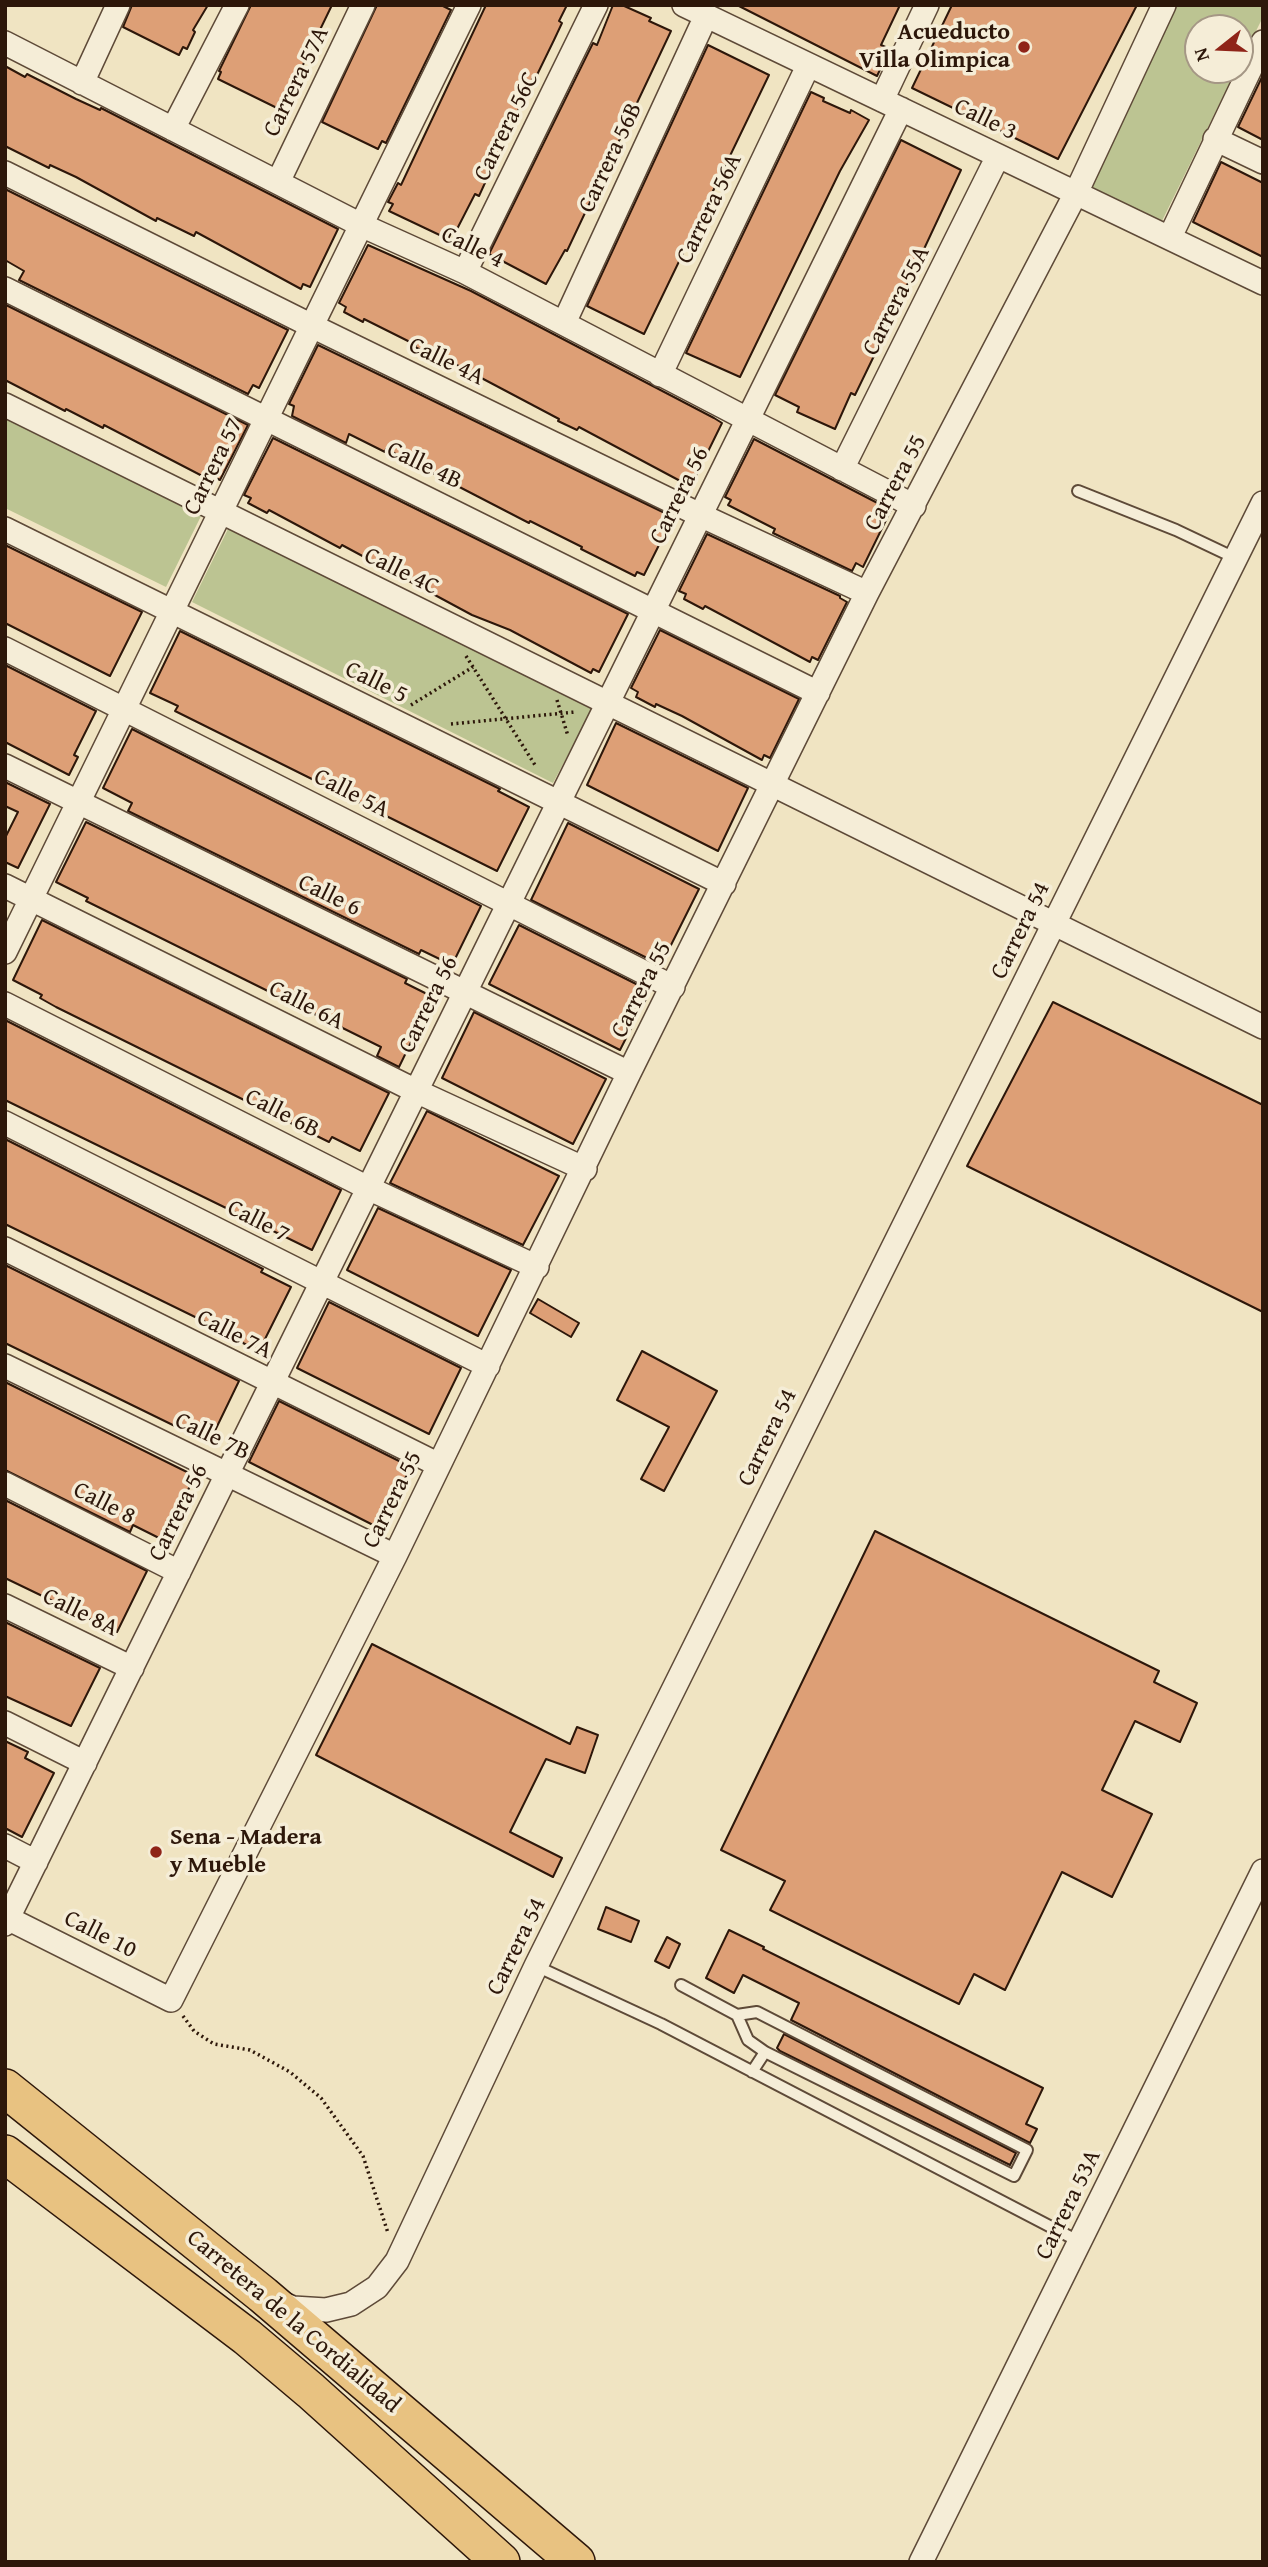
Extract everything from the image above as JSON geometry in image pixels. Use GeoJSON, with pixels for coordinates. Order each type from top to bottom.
{"type":"FeatureCollection","features":[{"type":"Feature","properties":{"kind":"highway","name":"Carretera de la Cordialidad"},"geometry":{"type":"LineString","coordinates":[[5,2088],[263,2295],[576,2562]]}},
{"type":"Feature","properties":{"kind":"highway","name":"Carretera de la Cordialidad"},"geometry":{"type":"LineString","coordinates":[[5,2154],[247,2337],[501,2562]]}},
{"type":"Feature","properties":{"kind":"street"},"geometry":{"type":"LineString","coordinates":[[82,83],[118,5]]}},
{"type":"Feature","properties":{"kind":"street"},"geometry":{"type":"LineString","coordinates":[[173,129],[237,5]]}},
{"type":"Feature","properties":{"kind":"street","name":"Carrera 57A"},"geometry":{"type":"LineString","coordinates":[[278,182],[363,5]]}},
{"type":"Feature","properties":{"kind":"street","name":"Carrera 57"},"geometry":{"type":"LineString","coordinates":[[5,952],[469,5]]}},
{"type":"Feature","properties":{"kind":"street","name":"Carrera 56C"},"geometry":{"type":"LineString","coordinates":[[465,272],[596,5]]}},
{"type":"Feature","properties":{"kind":"street","name":"Calle 3"},"geometry":{"type":"LineString","coordinates":[[684,5],[1263,283]]}},
{"type":"Feature","properties":{"kind":"street","name":"Carrera 56"},"geometry":{"type":"LineString","coordinates":[[6,1920],[747,421],[892,105],[928,5]]}},
{"type":"Feature","properties":{"kind":"street","name":"Carrera 55"},"geometry":{"type":"LineString","coordinates":[[171,2000],[395,1556],[629,1073],[867,593],[1076,193],[1164,5]]}},
{"type":"Feature","properties":{"kind":"street","name":"Carrera 56B"},"geometry":{"type":"LineString","coordinates":[[564,323],[706,16]]}},
{"type":"Feature","properties":{"kind":"street","name":"Calle 4"},"geometry":{"type":"LineString","coordinates":[[5,43],[361,225],[465,272],[914,506]]}},
{"type":"Feature","properties":{"kind":"street"},"geometry":{"type":"LineString","coordinates":[[1170,237],[1262,45]]}},
{"type":"Feature","properties":{"kind":"street","name":"Carrera 56A"},"geometry":{"type":"LineString","coordinates":[[660,375],[808,66]]}},
{"type":"Feature","properties":{"kind":"street"},"geometry":{"type":"LineString","coordinates":[[1215,139],[1263,162]]}},
{"type":"Feature","properties":{"kind":"street","name":"Carrera 55A"},"geometry":{"type":"LineString","coordinates":[[842,469],[998,156]]}},
{"type":"Feature","properties":{"kind":"street","name":"Calle 4A"},"geometry":{"type":"LineString","coordinates":[[5,173],[312,326],[700,515],[867,593]]}},
{"type":"Feature","properties":{"kind":"street","name":"Calle 4B"},"geometry":{"type":"LineString","coordinates":[[5,289],[818,692]]}},
{"type":"Feature","properties":{"kind":"street","name":"Calle 4C"},"geometry":{"type":"LineString","coordinates":[[5,405],[1263,1027]]}},
{"type":"Feature","properties":{"kind":"street","name":"Carrera 54"},"geometry":{"type":"LineString","coordinates":[[263,2295],[293,2308],[326,2311],[351,2304],[377,2287],[397,2261],[536,1966],[1263,503]]}},
{"type":"Feature","properties":{"kind":"street","name":"Calle 5"},"geometry":{"type":"LineString","coordinates":[[5,529],[724,884]]}},
{"type":"Feature","properties":{"kind":"street","name":"Calle 5A"},"geometry":{"type":"LineString","coordinates":[[5,649],[673,987]]}},
{"type":"Feature","properties":{"kind":"street","name":"Calle 6"},"geometry":{"type":"LineString","coordinates":[[5,766],[629,1073]]}},
{"type":"Feature","properties":{"kind":"street","name":"Calle 6A"},"geometry":{"type":"LineString","coordinates":[[5,886],[416,1091],[584,1169]]}},
{"type":"Feature","properties":{"kind":"street","name":"Calle 6B"},"geometry":{"type":"LineString","coordinates":[[5,1004],[369,1188],[537,1266]]}},
{"type":"Feature","properties":{"kind":"street","name":"Calle 7"},"geometry":{"type":"LineString","coordinates":[[5,1123],[488,1366]]}},
{"type":"Feature","properties":{"kind":"street","name":"Calle 7A"},"geometry":{"type":"LineString","coordinates":[[5,1248],[439,1465]]}},
{"type":"Feature","properties":{"kind":"street","name":"Calle 7B"},"geometry":{"type":"LineString","coordinates":[[5,1366],[395,1556]]}},
{"type":"Feature","properties":{"kind":"street","name":"Calle 8"},"geometry":{"type":"LineString","coordinates":[[5,1484],[179,1572]]}},
{"type":"Feature","properties":{"kind":"street","name":"Calle 8A"},"geometry":{"type":"LineString","coordinates":[[5,1606],[132,1668]]}},
{"type":"Feature","properties":{"kind":"street"},"geometry":{"type":"LineString","coordinates":[[5,1723],[85,1763]]}},
{"type":"Feature","properties":{"kind":"street"},"geometry":{"type":"LineString","coordinates":[[5,1846],[36,1862]]}},
{"type":"Feature","properties":{"kind":"street","name":"Carrera 53A"},"geometry":{"type":"LineString","coordinates":[[921,2562],[1263,1871]]}},
{"type":"Feature","properties":{"kind":"street","name":"Calle 10"},"geometry":{"type":"LineString","coordinates":[[6,1920],[171,2000]]}},
{"type":"Feature","properties":{"kind":"lane"},"geometry":{"type":"LineString","coordinates":[[1078,491],[1177,530],[1236,558]]}},
{"type":"Feature","properties":{"kind":"lane"},"geometry":{"type":"LineString","coordinates":[[536,1966],[630,2008],[1080,2242]]}},
{"type":"Feature","properties":{"kind":"lane"},"geometry":{"type":"LineString","coordinates":[[681,1985],[737,2015],[757,2012],[1027,2150],[1014,2176],[765,2052],[748,2040],[737,2015]]}},
{"type":"Feature","properties":{"kind":"lane"},"geometry":{"type":"LineString","coordinates":[[752,2072],[765,2052]]}},
{"type":"Feature","properties":{"kind":"path"},"geometry":{"type":"LineString","coordinates":[[446,623],[558,803]]}},
{"type":"Feature","properties":{"kind":"path"},"geometry":{"type":"LineString","coordinates":[[398,723],[500,650]]}},
{"type":"Feature","properties":{"kind":"path"},"geometry":{"type":"LineString","coordinates":[[549,675],[577,765]]}},
{"type":"Feature","properties":{"kind":"path"},"geometry":{"type":"LineString","coordinates":[[398,723],[561,715],[608,703]]}},
{"type":"Feature","properties":{"kind":"path"},"geometry":{"type":"LineString","coordinates":[[171,2000],[194,2031],[214,2044],[250,2050],[290,2072],[321,2098],[363,2157],[397,2261]]}},
{"type":"Feature","properties":{"kind":"green space"},"geometry":{"type":"Polygon","coordinates":[[[1176,5],[1263,5],[1263,17],[1254,35],[1254,14],[1184,14],[1184,84],[1229,84],[1161,223],[1087,186],[1176,5]]]}},
{"type":"Feature","properties":{"kind":"green space"},"geometry":{"type":"Polygon","coordinates":[[[5,417],[202,514],[166,587],[5,508],[5,417]]]}},
{"type":"Feature","properties":{"kind":"green space"},"geometry":{"type":"Polygon","coordinates":[[[229,527],[593,708],[553,783],[192,602],[229,527]]]}},
{"type":"Feature","properties":{"kind":"building"},"geometry":{"type":"Polygon","coordinates":[[[132,5],[208,5],[193,30],[195,32],[187,49],[183,47],[179,55],[123,27],[132,5]]]}},
{"type":"Feature","properties":{"kind":"building"},"geometry":{"type":"Polygon","coordinates":[[[251,5],[332,5],[285,102],[281,100],[277,108],[218,79],[221,72],[219,71],[251,5]]]}},
{"type":"Feature","properties":{"kind":"building"},"geometry":{"type":"Polygon","coordinates":[[[377,5],[441,5],[451,10],[386,143],[382,141],[378,149],[322,122],[377,5]]]}},
{"type":"Feature","properties":{"kind":"building"},"geometry":{"type":"Polygon","coordinates":[[[486,5],[567,5],[559,21],[562,23],[535,79],[533,78],[479,196],[475,194],[455,233],[452,231],[448,239],[389,211],[393,204],[388,202],[398,183],[401,185],[486,5]]]}},
{"type":"Feature","properties":{"kind":"building"},"geometry":{"type":"Polygon","coordinates":[[[613,5],[622,5],[651,18],[649,21],[671,31],[567,251],[565,250],[546,284],[489,254],[593,43],[597,45],[613,5]]]}},
{"type":"Feature","properties":{"kind":"building"},"geometry":{"type":"Polygon","coordinates":[[[737,5],[900,5],[881,45],[890,49],[877,76],[737,5]]]}},
{"type":"Feature","properties":{"kind":"building","name":"Acueducto Villa Olimpica"},"geometry":{"type":"Polygon","coordinates":[[[952,5],[1137,5],[1058,159],[912,88],[952,5]]]}},
{"type":"Feature","properties":{"kind":"building"},"geometry":{"type":"Polygon","coordinates":[[[708,45],[769,75],[644,334],[587,306],[708,45]]]}},
{"type":"Feature","properties":{"kind":"building"},"geometry":{"type":"Polygon","coordinates":[[[5,66],[100,110],[101,108],[338,229],[310,287],[303,284],[301,289],[196,232],[194,236],[157,218],[156,221],[76,177],[50,165],[49,168],[5,146],[5,66]]]}},
{"type":"Feature","properties":{"kind":"building"},"geometry":{"type":"Polygon","coordinates":[[[1263,75],[1263,140],[1238,127],[1263,75]]]}},
{"type":"Feature","properties":{"kind":"building"},"geometry":{"type":"Polygon","coordinates":[[[811,92],[824,98],[823,101],[850,113],[851,110],[869,120],[840,171],[740,377],[686,353],[811,92]]]}},
{"type":"Feature","properties":{"kind":"building"},"geometry":{"type":"Polygon","coordinates":[[[901,140],[961,170],[855,395],[851,393],[835,429],[797,412],[799,407],[775,395],[901,140]]]}},
{"type":"Feature","properties":{"kind":"building"},"geometry":{"type":"Polygon","coordinates":[[[1221,162],[1263,183],[1263,257],[1193,222],[1221,162]]]}},
{"type":"Feature","properties":{"kind":"building"},"geometry":{"type":"Polygon","coordinates":[[[5,189],[288,330],[259,388],[253,385],[248,394],[19,280],[24,271],[5,260],[5,189]]]}},
{"type":"Feature","properties":{"kind":"building"},"geometry":{"type":"Polygon","coordinates":[[[368,245],[471,291],[722,423],[693,482],[686,479],[684,483],[579,427],[577,430],[558,421],[559,419],[436,354],[434,357],[364,319],[363,322],[344,312],[346,307],[339,303],[368,245]]]}},
{"type":"Feature","properties":{"kind":"building"},"geometry":{"type":"Polygon","coordinates":[[[6,305],[248,425],[220,480],[212,476],[210,480],[104,425],[103,428],[66,409],[65,411],[5,380],[6,305]]]}},
{"type":"Feature","properties":{"kind":"building"},"geometry":{"type":"Polygon","coordinates":[[[318,345],[673,517],[644,575],[637,572],[635,576],[386,449],[385,452],[349,434],[346,443],[292,416],[294,406],[289,404],[318,345]]]}},
{"type":"Feature","properties":{"kind":"building"},"geometry":{"type":"Polygon","coordinates":[[[273,438],[628,614],[599,672],[593,669],[591,673],[510,630],[472,615],[342,545],[340,548],[269,510],[267,513],[248,503],[251,498],[244,495],[273,438]]]}},
{"type":"Feature","properties":{"kind":"building"},"geometry":{"type":"Polygon","coordinates":[[[754,439],[891,510],[863,567],[856,563],[852,571],[773,533],[775,529],[728,505],[731,500],[725,497],[754,439]]]}},
{"type":"Feature","properties":{"kind":"building"},"geometry":{"type":"Polygon","coordinates":[[[707,534],[840,596],[847,602],[818,660],[812,657],[810,662],[705,606],[703,609],[684,599],[686,594],[679,591],[707,534]]]}},
{"type":"Feature","properties":{"kind":"building"},"geometry":{"type":"Polygon","coordinates":[[[5,545],[142,612],[110,676],[5,623],[5,545]]]}},
{"type":"Feature","properties":{"kind":"building"},"geometry":{"type":"Polygon","coordinates":[[[660,630],[799,699],[770,758],[764,755],[762,760],[682,716],[636,697],[638,692],[631,688],[660,630]]]}},
{"type":"Feature","properties":{"kind":"building"},"geometry":{"type":"Polygon","coordinates":[[[180,631],[500,789],[498,791],[529,807],[497,871],[175,711],[178,706],[150,693],[180,631]]]}},
{"type":"Feature","properties":{"kind":"building"},"geometry":{"type":"Polygon","coordinates":[[[5,665],[96,711],[74,755],[78,757],[69,775],[5,742],[5,665]]]}},
{"type":"Feature","properties":{"kind":"building"},"geometry":{"type":"Polygon","coordinates":[[[616,723],[748,788],[718,851],[587,785],[616,723]]]}},
{"type":"Feature","properties":{"kind":"building"},"geometry":{"type":"Polygon","coordinates":[[[132,729],[481,906],[452,965],[421,950],[419,954],[128,811],[132,803],[103,788],[132,729]]]}},
{"type":"Feature","properties":{"kind":"building"},"geometry":{"type":"Polygon","coordinates":[[[5,782],[50,804],[18,868],[5,862],[5,838],[18,812],[5,806],[5,782]]]}},
{"type":"Feature","properties":{"kind":"building"},"geometry":{"type":"Polygon","coordinates":[[[86,822],[407,979],[405,983],[433,997],[399,1067],[377,1056],[381,1047],[86,901],[88,898],[56,882],[86,822]]]}},
{"type":"Feature","properties":{"kind":"building"},"geometry":{"type":"Polygon","coordinates":[[[568,823],[699,889],[661,965],[531,900],[568,823]]]}},
{"type":"Feature","properties":{"kind":"building"},"geometry":{"type":"Polygon","coordinates":[[[42,920],[389,1093],[360,1151],[332,1137],[329,1142],[56,1007],[40,998],[42,995],[13,980],[42,920]]]}},
{"type":"Feature","properties":{"kind":"building"},"geometry":{"type":"Polygon","coordinates":[[[519,925],[650,991],[620,1050],[489,984],[519,925]]]}},
{"type":"Feature","properties":{"kind":"building"},"geometry":{"type":"Polygon","coordinates":[[[1053,1002],[1263,1105],[1263,1312],[967,1166],[1053,1002]]]}},
{"type":"Feature","properties":{"kind":"building"},"geometry":{"type":"Polygon","coordinates":[[[474,1012],[606,1079],[573,1144],[442,1078],[474,1012]]]}},
{"type":"Feature","properties":{"kind":"building"},"geometry":{"type":"Polygon","coordinates":[[[5,1020],[341,1190],[312,1250],[5,1100],[5,1020]]]}},
{"type":"Feature","properties":{"kind":"building"},"geometry":{"type":"Polygon","coordinates":[[[427,1111],[559,1176],[523,1245],[390,1183],[427,1111]]]}},
{"type":"Feature","properties":{"kind":"building"},"geometry":{"type":"Polygon","coordinates":[[[5,1139],[263,1269],[261,1272],[291,1287],[259,1351],[237,1340],[238,1338],[5,1224],[5,1139]]]}},
{"type":"Feature","properties":{"kind":"building"},"geometry":{"type":"Polygon","coordinates":[[[378,1208],[511,1270],[478,1336],[347,1270],[378,1208]]]}},
{"type":"Feature","properties":{"kind":"building"},"geometry":{"type":"Polygon","coordinates":[[[5,1265],[239,1381],[210,1441],[5,1343],[5,1265]]]}},
{"type":"Feature","properties":{"kind":"building"},"geometry":{"type":"Polygon","coordinates":[[[538,1299],[579,1323],[571,1337],[530,1313],[538,1299]]]}},
{"type":"Feature","properties":{"kind":"building"},"geometry":{"type":"Polygon","coordinates":[[[329,1302],[461,1368],[429,1434],[297,1368],[329,1302]]]}},
{"type":"Feature","properties":{"kind":"building"},"geometry":{"type":"Polygon","coordinates":[[[642,1351],[717,1391],[664,1491],[641,1479],[669,1427],[617,1400],[642,1351]]]}},
{"type":"Feature","properties":{"kind":"building"},"geometry":{"type":"Polygon","coordinates":[[[5,1382],[195,1476],[163,1540],[133,1525],[130,1532],[5,1470],[5,1382]]]}},
{"type":"Feature","properties":{"kind":"building"},"geometry":{"type":"Polygon","coordinates":[[[279,1401],[411,1467],[379,1528],[249,1462],[279,1401]]]}},
{"type":"Feature","properties":{"kind":"building"},"geometry":{"type":"Polygon","coordinates":[[[5,1500],[147,1571],[117,1632],[5,1578],[5,1500]]]}},
{"type":"Feature","properties":{"kind":"building"},"geometry":{"type":"Polygon","coordinates":[[[875,1531],[1159,1671],[1154,1682],[1197,1703],[1180,1742],[1135,1721],[1102,1790],[1152,1814],[1112,1897],[1062,1872],[1005,1990],[974,1974],[959,2004],[770,1910],[785,1881],[721,1850],[875,1531]]]}},
{"type":"Feature","properties":{"kind":"building"},"geometry":{"type":"Polygon","coordinates":[[[5,1622],[100,1668],[71,1726],[5,1696],[5,1622]]]}},
{"type":"Feature","properties":{"kind":"building"},"geometry":{"type":"Polygon","coordinates":[[[372,1644],[570,1744],[577,1727],[598,1735],[585,1773],[546,1759],[510,1832],[562,1858],[553,1877],[316,1755],[372,1644]]]}},
{"type":"Feature","properties":{"kind":"building"},"geometry":{"type":"Polygon","coordinates":[[[5,1741],[28,1752],[25,1758],[54,1773],[22,1837],[5,1828],[5,1741]]]}},
{"type":"Feature","properties":{"kind":"building"},"geometry":{"type":"Polygon","coordinates":[[[606,1907],[639,1921],[631,1942],[598,1929],[606,1907]]]}},
{"type":"Feature","properties":{"kind":"building"},"geometry":{"type":"Polygon","coordinates":[[[729,1930],[1043,2088],[1026,2124],[1037,2129],[1030,2143],[791,2020],[799,2003],[743,1975],[734,1993],[706,1978],[729,1930]]]}},
{"type":"Feature","properties":{"kind":"building"},"geometry":{"type":"Polygon","coordinates":[[[667,1937],[680,1944],[669,1968],[655,1961],[667,1937]]]}},
{"type":"Feature","properties":{"kind":"building"},"geometry":{"type":"Polygon","coordinates":[[[784,2034],[1016,2153],[1010,2165],[780,2051],[777,2048],[784,2034]]]}},
{"type":"Feature","properties":{"kind":"place","name":"Acueducto Villa Olimpica"},"geometry":{"type":"Point","coordinates":[1024,47]}},
{"type":"Feature","properties":{"kind":"place","name":"Sena - Madera y Mueble"},"geometry":{"type":"Point","coordinates":[156,1852]}}]}
